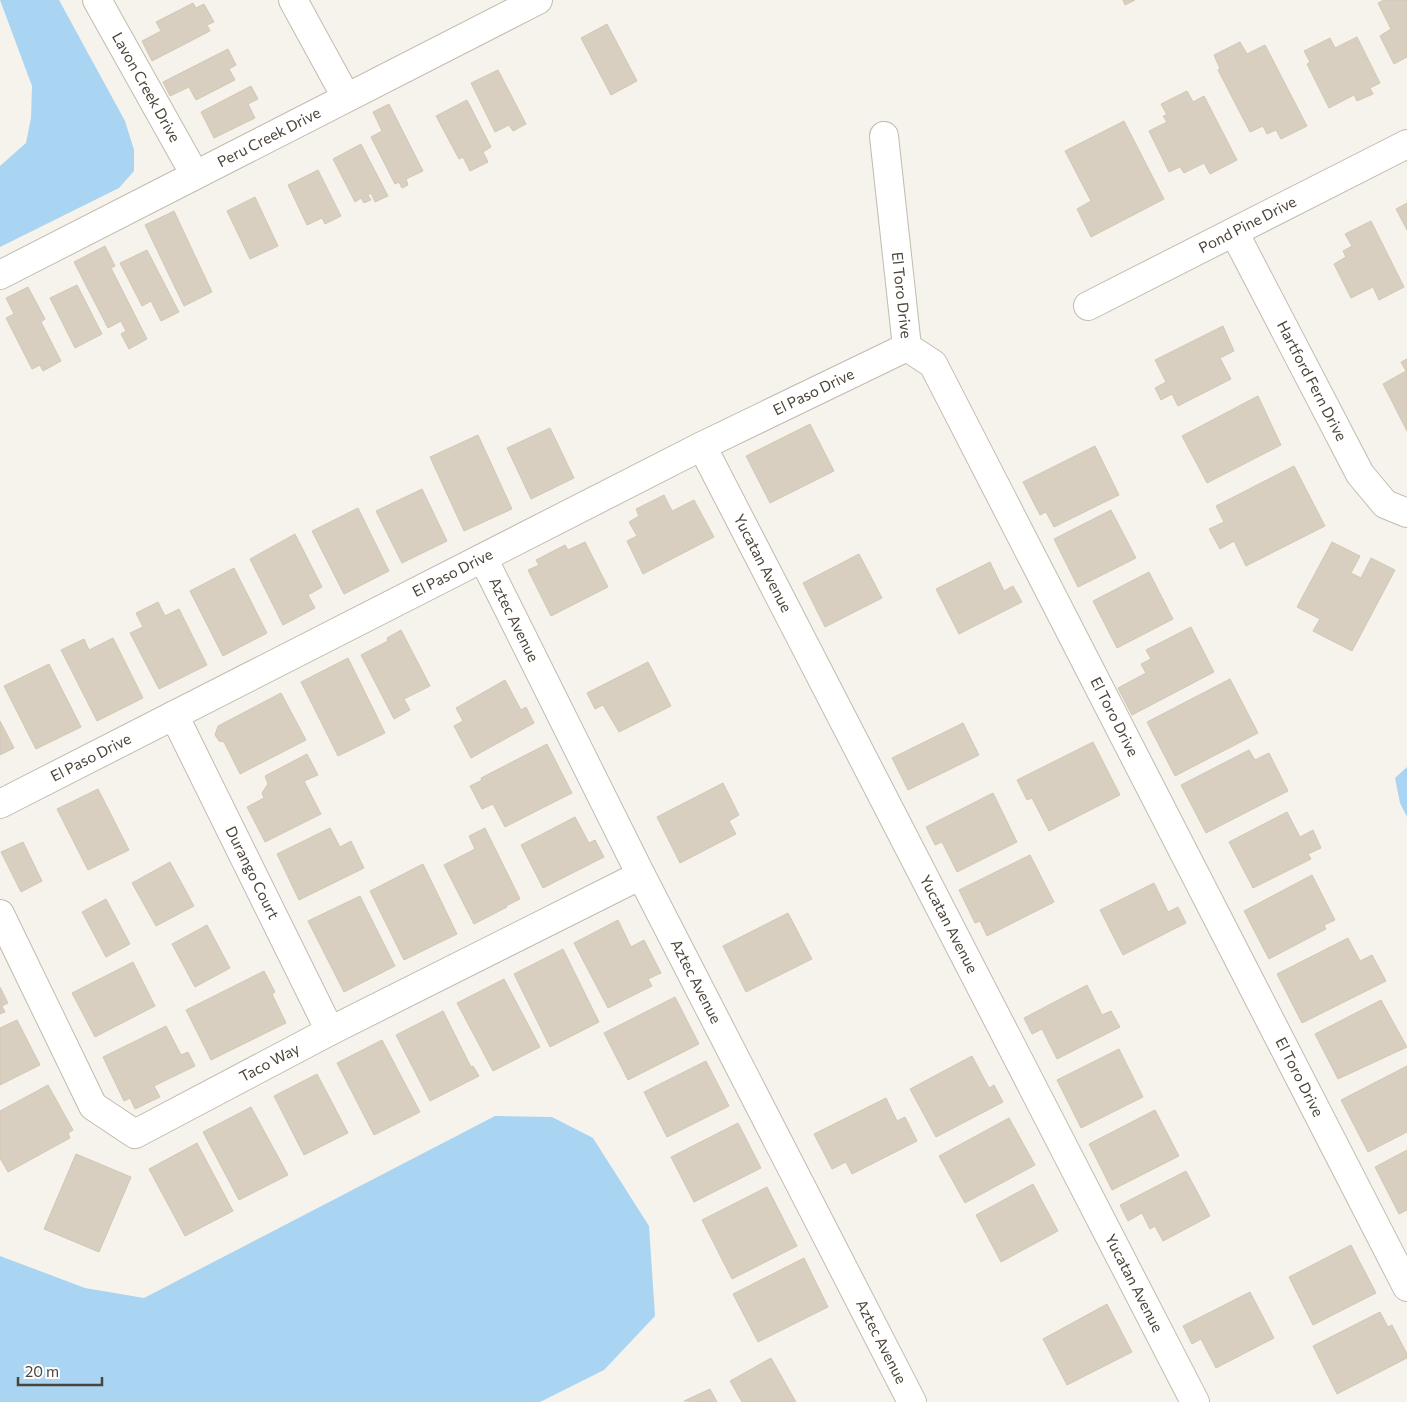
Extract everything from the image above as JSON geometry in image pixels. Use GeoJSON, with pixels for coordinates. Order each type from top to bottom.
{"type":"FeatureCollection","features":[{"type":"Feature","properties":{"kind":"street","name":"Lavon Creek Drive"},"geometry":{"type":"LineString","coordinates":[[97,0],[195,175]]}},
{"type":"Feature","properties":{"kind":"street"},"geometry":{"type":"LineString","coordinates":[[293,0],[346,97]]}},
{"type":"Feature","properties":{"kind":"street","name":"Peru Creek Drive"},"geometry":{"type":"LineString","coordinates":[[0,274],[346,97],[498,8],[538,0]]}},
{"type":"Feature","properties":{"kind":"street","name":"El Toro Drive"},"geometry":{"type":"LineString","coordinates":[[884,136],[907,347],[933,364],[1407,1287]]}},
{"type":"Feature","properties":{"kind":"street","name":"Pond Pine Drive"},"geometry":{"type":"LineString","coordinates":[[1088,306],[1407,144]]}},
{"type":"Feature","properties":{"kind":"street","name":"Hartford Fern Drive"},"geometry":{"type":"LineString","coordinates":[[1234,232],[1360,474],[1385,504],[1407,513]]}},
{"type":"Feature","properties":{"kind":"street","name":"El Paso Drive"},"geometry":{"type":"LineString","coordinates":[[0,804],[702,446],[907,347]]}},
{"type":"Feature","properties":{"kind":"street","name":"Yucatan Avenue"},"geometry":{"type":"LineString","coordinates":[[702,446],[1195,1402]]}},
{"type":"Feature","properties":{"kind":"street","name":"Aztec Avenue"},"geometry":{"type":"LineString","coordinates":[[483,558],[641,875],[912,1402]]}},
{"type":"Feature","properties":{"kind":"street","name":"Durango Court"},"geometry":{"type":"LineString","coordinates":[[174,715],[330,1031]]}},
{"type":"Feature","properties":{"kind":"street","name":"Taco Way"},"geometry":{"type":"LineString","coordinates":[[0,914],[93,1106],[135,1134],[330,1031],[641,875]]}},
{"type":"Feature","properties":{"kind":"water"},"geometry":{"type":"Polygon","coordinates":[[[0,0],[59,0],[125,121],[134,150],[134,171],[119,188],[0,247],[0,166],[26,143],[31,118],[32,86],[0,0]]]}},
{"type":"Feature","properties":{"kind":"water"},"geometry":{"type":"Polygon","coordinates":[[[1407,767],[1407,817],[1400,803],[1395,778],[1407,767]]]}},
{"type":"Feature","properties":{"kind":"water"},"geometry":{"type":"Polygon","coordinates":[[[495,1116],[552,1117],[593,1138],[649,1226],[655,1316],[604,1370],[540,1402],[0,1402],[0,1256],[85,1288],[144,1298],[495,1116]]]}},
{"type":"Feature","properties":{"kind":"building"},"geometry":{"type":"Polygon","coordinates":[[[1123,0],[1135,0],[1125,5],[1123,0]]]}},
{"type":"Feature","properties":{"kind":"building"},"geometry":{"type":"Polygon","coordinates":[[[1384,0],[1407,0],[1407,57],[1394,64],[1380,36],[1391,29],[1378,3],[1384,0]]]}},
{"type":"Feature","properties":{"kind":"building"},"geometry":{"type":"Polygon","coordinates":[[[193,3],[196,8],[204,4],[214,22],[207,25],[210,31],[152,61],[142,41],[161,31],[156,22],[193,3]]]}},
{"type":"Feature","properties":{"kind":"building"},"geometry":{"type":"Polygon","coordinates":[[[607,24],[637,81],[611,95],[581,38],[607,24]]]}},
{"type":"Feature","properties":{"kind":"building"},"geometry":{"type":"Polygon","coordinates":[[[1357,37],[1380,83],[1370,88],[1373,94],[1357,101],[1354,95],[1329,108],[1307,64],[1310,62],[1304,51],[1330,38],[1335,48],[1357,37]]]}},
{"type":"Feature","properties":{"kind":"building"},"geometry":{"type":"Polygon","coordinates":[[[1240,42],[1247,54],[1265,45],[1307,126],[1281,139],[1276,130],[1267,134],[1263,126],[1250,132],[1218,70],[1220,69],[1214,55],[1240,42]]]}},
{"type":"Feature","properties":{"kind":"building"},"geometry":{"type":"Polygon","coordinates":[[[228,49],[236,65],[229,69],[235,80],[196,100],[189,87],[170,96],[163,82],[228,49]]]}},
{"type":"Feature","properties":{"kind":"building"},"geometry":{"type":"Polygon","coordinates":[[[498,70],[526,124],[513,131],[509,125],[495,132],[471,83],[498,70]]]}},
{"type":"Feature","properties":{"kind":"building"},"geometry":{"type":"Polygon","coordinates":[[[251,86],[258,99],[248,104],[255,118],[214,138],[201,112],[251,86]]]}},
{"type":"Feature","properties":{"kind":"building"},"geometry":{"type":"Polygon","coordinates":[[[1187,91],[1193,102],[1204,96],[1237,160],[1210,174],[1204,163],[1184,173],[1180,167],[1169,172],[1149,131],[1167,122],[1163,116],[1167,115],[1161,104],[1187,91]]]}},
{"type":"Feature","properties":{"kind":"building"},"geometry":{"type":"Polygon","coordinates":[[[467,100],[491,147],[483,152],[488,162],[470,171],[463,157],[459,159],[436,116],[467,100]]]}},
{"type":"Feature","properties":{"kind":"building"},"geometry":{"type":"Polygon","coordinates":[[[389,104],[423,171],[406,179],[408,185],[402,188],[399,182],[395,184],[371,137],[382,131],[373,112],[389,104]]]}},
{"type":"Feature","properties":{"kind":"building"},"geometry":{"type":"Polygon","coordinates":[[[1124,121],[1164,199],[1091,237],[1077,209],[1091,201],[1065,151],[1124,121]]]}},
{"type":"Feature","properties":{"kind":"building"},"geometry":{"type":"Polygon","coordinates":[[[361,144],[388,196],[375,202],[371,193],[368,195],[371,200],[364,203],[361,198],[355,202],[333,159],[361,144]]]}},
{"type":"Feature","properties":{"kind":"building"},"geometry":{"type":"Polygon","coordinates":[[[318,170],[341,216],[325,224],[322,218],[307,225],[288,185],[318,170]]]}},
{"type":"Feature","properties":{"kind":"building"},"geometry":{"type":"Polygon","coordinates":[[[255,197],[278,246],[250,259],[227,211],[255,197]]]}},
{"type":"Feature","properties":{"kind":"building"},"geometry":{"type":"Polygon","coordinates":[[[1407,203],[1407,230],[1396,209],[1407,203]]]}},
{"type":"Feature","properties":{"kind":"building"},"geometry":{"type":"Polygon","coordinates":[[[174,211],[212,292],[184,306],[145,225],[174,211]]]}},
{"type":"Feature","properties":{"kind":"building"},"geometry":{"type":"Polygon","coordinates":[[[1371,221],[1404,287],[1379,300],[1373,287],[1351,298],[1334,264],[1346,257],[1343,251],[1352,246],[1345,234],[1371,221]]]}},
{"type":"Feature","properties":{"kind":"building"},"geometry":{"type":"Polygon","coordinates":[[[105,246],[115,266],[111,268],[147,339],[129,349],[121,334],[126,331],[121,321],[108,328],[74,262],[105,246]]]}},
{"type":"Feature","properties":{"kind":"building"},"geometry":{"type":"Polygon","coordinates":[[[147,250],[179,312],[161,321],[151,301],[142,306],[120,263],[147,250]]]}},
{"type":"Feature","properties":{"kind":"building"},"geometry":{"type":"Polygon","coordinates":[[[77,285],[102,334],[75,348],[50,298],[77,285]]]}},
{"type":"Feature","properties":{"kind":"building"},"geometry":{"type":"Polygon","coordinates":[[[28,287],[45,319],[41,322],[61,361],[43,371],[40,365],[32,369],[6,318],[14,314],[6,298],[28,287]]]}},
{"type":"Feature","properties":{"kind":"building"},"geometry":{"type":"Polygon","coordinates":[[[1223,326],[1234,351],[1220,358],[1231,379],[1178,406],[1172,394],[1161,400],[1155,388],[1166,382],[1155,360],[1223,326]]]}},
{"type":"Feature","properties":{"kind":"building"},"geometry":{"type":"Polygon","coordinates":[[[1407,359],[1407,431],[1383,384],[1406,371],[1401,362],[1407,359]]]}},
{"type":"Feature","properties":{"kind":"building"},"geometry":{"type":"Polygon","coordinates":[[[1258,396],[1281,445],[1207,483],[1182,436],[1258,396]]]}},
{"type":"Feature","properties":{"kind":"building"},"geometry":{"type":"Polygon","coordinates":[[[810,424],[834,471],[770,503],[746,456],[810,424]]]}},
{"type":"Feature","properties":{"kind":"building"},"geometry":{"type":"Polygon","coordinates":[[[550,428],[574,478],[531,499],[507,448],[550,428]]]}},
{"type":"Feature","properties":{"kind":"building"},"geometry":{"type":"Polygon","coordinates":[[[478,435],[512,509],[464,531],[430,457],[478,435]]]}},
{"type":"Feature","properties":{"kind":"building"},"geometry":{"type":"Polygon","coordinates":[[[1095,446],[1119,495],[1054,527],[1046,512],[1040,515],[1023,482],[1095,446]]]}},
{"type":"Feature","properties":{"kind":"building"},"geometry":{"type":"Polygon","coordinates":[[[1294,466],[1325,526],[1246,566],[1234,541],[1220,549],[1209,529],[1224,522],[1216,506],[1294,466]]]}},
{"type":"Feature","properties":{"kind":"building"},"geometry":{"type":"Polygon","coordinates":[[[422,489],[447,541],[402,563],[376,511],[422,489]]]}},
{"type":"Feature","properties":{"kind":"building"},"geometry":{"type":"Polygon","coordinates":[[[664,495],[672,511],[694,500],[714,537],[643,574],[627,541],[637,536],[629,522],[639,516],[636,509],[664,495]]]}},
{"type":"Feature","properties":{"kind":"building"},"geometry":{"type":"Polygon","coordinates":[[[358,508],[389,571],[344,594],[312,531],[358,508]]]}},
{"type":"Feature","properties":{"kind":"building"},"geometry":{"type":"Polygon","coordinates":[[[1111,510],[1136,558],[1078,587],[1054,539],[1111,510]]]}},
{"type":"Feature","properties":{"kind":"building"},"geometry":{"type":"Polygon","coordinates":[[[295,534],[322,587],[308,595],[315,608],[283,625],[250,559],[295,534]]]}},
{"type":"Feature","properties":{"kind":"building"},"geometry":{"type":"Polygon","coordinates":[[[585,542],[608,587],[551,616],[528,570],[539,565],[536,560],[565,545],[568,550],[585,542]]]}},
{"type":"Feature","properties":{"kind":"building"},"geometry":{"type":"Polygon","coordinates":[[[1332,542],[1360,556],[1351,573],[1361,578],[1371,558],[1395,570],[1352,651],[1313,631],[1320,619],[1297,607],[1332,542]]]}},
{"type":"Feature","properties":{"kind":"building"},"geometry":{"type":"Polygon","coordinates":[[[859,554],[882,598],[825,627],[803,583],[859,554]]]}},
{"type":"Feature","properties":{"kind":"building"},"geometry":{"type":"Polygon","coordinates":[[[990,562],[1004,591],[1013,586],[1022,602],[959,634],[936,589],[990,562]]]}},
{"type":"Feature","properties":{"kind":"building"},"geometry":{"type":"Polygon","coordinates":[[[234,568],[267,633],[223,656],[190,591],[234,568]]]}},
{"type":"Feature","properties":{"kind":"building"},"geometry":{"type":"Polygon","coordinates":[[[1149,572],[1173,619],[1117,648],[1093,601],[1149,572]]]}},
{"type":"Feature","properties":{"kind":"building"},"geometry":{"type":"Polygon","coordinates":[[[158,602],[165,616],[179,609],[207,665],[159,689],[130,633],[143,627],[136,613],[158,602]]]}},
{"type":"Feature","properties":{"kind":"building"},"geometry":{"type":"Polygon","coordinates":[[[1191,627],[1214,672],[1132,715],[1118,688],[1146,673],[1141,664],[1151,659],[1146,650],[1191,627]]]}},
{"type":"Feature","properties":{"kind":"building"},"geometry":{"type":"Polygon","coordinates":[[[401,630],[430,686],[404,699],[410,710],[394,719],[361,655],[388,641],[387,638],[401,630]]]}},
{"type":"Feature","properties":{"kind":"building"},"geometry":{"type":"Polygon","coordinates":[[[113,638],[143,698],[97,721],[61,650],[84,639],[89,650],[113,638]]]}},
{"type":"Feature","properties":{"kind":"building"},"geometry":{"type":"Polygon","coordinates":[[[348,658],[385,733],[338,756],[301,682],[348,658]]]}},
{"type":"Feature","properties":{"kind":"building"},"geometry":{"type":"Polygon","coordinates":[[[648,662],[671,706],[619,732],[603,705],[595,709],[587,693],[648,662]]]}},
{"type":"Feature","properties":{"kind":"building"},"geometry":{"type":"Polygon","coordinates":[[[49,664],[81,727],[36,749],[4,686],[49,664]]]}},
{"type":"Feature","properties":{"kind":"building"},"geometry":{"type":"Polygon","coordinates":[[[1230,679],[1258,733],[1175,776],[1147,722],[1230,679]]]}},
{"type":"Feature","properties":{"kind":"building"},"geometry":{"type":"Polygon","coordinates":[[[505,680],[521,710],[526,707],[534,723],[471,758],[454,726],[463,721],[456,708],[505,680]]]}},
{"type":"Feature","properties":{"kind":"building"},"geometry":{"type":"Polygon","coordinates":[[[281,693],[306,740],[240,774],[224,742],[219,741],[215,735],[218,726],[281,693]]]}},
{"type":"Feature","properties":{"kind":"building"},"geometry":{"type":"Polygon","coordinates":[[[0,721],[14,748],[0,755],[0,721]]]}},
{"type":"Feature","properties":{"kind":"building"},"geometry":{"type":"Polygon","coordinates":[[[963,723],[979,755],[908,790],[892,758],[963,723]]]}},
{"type":"Feature","properties":{"kind":"building"},"geometry":{"type":"Polygon","coordinates":[[[1093,742],[1120,795],[1049,831],[1032,798],[1027,800],[1017,780],[1093,742]]]}},
{"type":"Feature","properties":{"kind":"building"},"geometry":{"type":"Polygon","coordinates":[[[547,744],[572,793],[505,827],[493,804],[482,809],[470,786],[482,780],[481,778],[547,744]]]}},
{"type":"Feature","properties":{"kind":"building"},"geometry":{"type":"Polygon","coordinates":[[[1249,750],[1255,760],[1269,753],[1288,791],[1206,833],[1181,785],[1249,750]]]}},
{"type":"Feature","properties":{"kind":"building"},"geometry":{"type":"Polygon","coordinates":[[[307,754],[318,775],[304,781],[321,814],[265,842],[247,807],[264,798],[262,793],[268,784],[265,776],[307,754]]]}},
{"type":"Feature","properties":{"kind":"building"},"geometry":{"type":"Polygon","coordinates":[[[723,783],[739,815],[729,821],[736,834],[680,863],[657,817],[723,783]]]}},
{"type":"Feature","properties":{"kind":"building"},"geometry":{"type":"Polygon","coordinates":[[[98,789],[129,850],[88,870],[57,809],[98,789]]]}},
{"type":"Feature","properties":{"kind":"building"},"geometry":{"type":"Polygon","coordinates":[[[993,793],[1017,842],[957,872],[942,842],[935,845],[926,827],[993,793]]]}},
{"type":"Feature","properties":{"kind":"building"},"geometry":{"type":"Polygon","coordinates":[[[1287,812],[1300,837],[1313,830],[1321,848],[1308,854],[1311,859],[1253,888],[1229,842],[1287,812]]]}},
{"type":"Feature","properties":{"kind":"building"},"geometry":{"type":"Polygon","coordinates":[[[575,817],[589,843],[595,840],[604,857],[543,888],[521,845],[575,817]]]}},
{"type":"Feature","properties":{"kind":"building"},"geometry":{"type":"Polygon","coordinates":[[[330,828],[340,847],[351,841],[364,868],[299,900],[277,854],[330,828]]]}},
{"type":"Feature","properties":{"kind":"building"},"geometry":{"type":"Polygon","coordinates":[[[485,828],[520,899],[474,924],[444,865],[475,849],[469,836],[485,828]]]}},
{"type":"Feature","properties":{"kind":"building"},"geometry":{"type":"Polygon","coordinates":[[[23,842],[42,881],[21,892],[1,852],[23,842]]]}},
{"type":"Feature","properties":{"kind":"building"},"geometry":{"type":"Polygon","coordinates":[[[1030,855],[1054,902],[987,936],[980,921],[975,923],[959,890],[1030,855]]]}},
{"type":"Feature","properties":{"kind":"building"},"geometry":{"type":"Polygon","coordinates":[[[170,862],[194,906],[156,926],[132,883],[170,862]]]}},
{"type":"Feature","properties":{"kind":"building"},"geometry":{"type":"Polygon","coordinates":[[[423,864],[457,934],[404,960],[370,891],[423,864]]]}},
{"type":"Feature","properties":{"kind":"building"},"geometry":{"type":"Polygon","coordinates":[[[1312,875],[1335,920],[1324,925],[1326,929],[1269,959],[1244,911],[1312,875]]]}},
{"type":"Feature","properties":{"kind":"building"},"geometry":{"type":"Polygon","coordinates":[[[1154,883],[1168,912],[1178,907],[1186,923],[1123,955],[1100,910],[1154,883]]]}},
{"type":"Feature","properties":{"kind":"building"},"geometry":{"type":"Polygon","coordinates":[[[360,896],[395,966],[344,992],[308,921],[360,896]]]}},
{"type":"Feature","properties":{"kind":"building"},"geometry":{"type":"Polygon","coordinates":[[[106,899],[130,944],[106,957],[82,912],[106,899]]]}},
{"type":"Feature","properties":{"kind":"building"},"geometry":{"type":"Polygon","coordinates":[[[788,913],[812,959],[746,992],[723,946],[788,913]]]}},
{"type":"Feature","properties":{"kind":"building"},"geometry":{"type":"Polygon","coordinates":[[[618,920],[631,947],[644,940],[661,973],[648,979],[652,986],[608,1008],[574,943],[618,920]]]}},
{"type":"Feature","properties":{"kind":"building"},"geometry":{"type":"Polygon","coordinates":[[[207,925],[230,968],[195,987],[172,944],[207,925]]]}},
{"type":"Feature","properties":{"kind":"building"},"geometry":{"type":"Polygon","coordinates":[[[1348,938],[1360,961],[1372,955],[1386,981],[1302,1023],[1277,974],[1348,938]]]}},
{"type":"Feature","properties":{"kind":"building"},"geometry":{"type":"Polygon","coordinates":[[[563,949],[599,1022],[550,1047],[514,974],[563,949]]]}},
{"type":"Feature","properties":{"kind":"building"},"geometry":{"type":"Polygon","coordinates":[[[133,962],[155,1006],[95,1037],[72,993],[133,962]]]}},
{"type":"Feature","properties":{"kind":"building"},"geometry":{"type":"Polygon","coordinates":[[[264,971],[275,992],[272,994],[286,1023],[211,1060],[186,1010],[264,971]]]}},
{"type":"Feature","properties":{"kind":"building"},"geometry":{"type":"Polygon","coordinates":[[[504,979],[540,1047],[493,1071],[457,1003],[504,979]]]}},
{"type":"Feature","properties":{"kind":"building"},"geometry":{"type":"Polygon","coordinates":[[[1087,985],[1102,1015],[1111,1011],[1120,1027],[1057,1059],[1042,1029],[1032,1034],[1024,1018],[1087,985]]]}},
{"type":"Feature","properties":{"kind":"building"},"geometry":{"type":"Polygon","coordinates":[[[0,987],[8,1003],[2,1006],[5,1012],[0,1014],[0,987]]]}},
{"type":"Feature","properties":{"kind":"building"},"geometry":{"type":"Polygon","coordinates":[[[675,997],[699,1044],[628,1080],[604,1033],[675,997]]]}},
{"type":"Feature","properties":{"kind":"building"},"geometry":{"type":"Polygon","coordinates":[[[1381,1000],[1407,1047],[1338,1079],[1315,1034],[1381,1000]]]}},
{"type":"Feature","properties":{"kind":"building"},"geometry":{"type":"Polygon","coordinates":[[[443,1011],[471,1067],[473,1066],[479,1076],[430,1101],[396,1035],[443,1011]]]}},
{"type":"Feature","properties":{"kind":"building"},"geometry":{"type":"Polygon","coordinates":[[[17,1020],[40,1065],[0,1085],[0,1028],[17,1020]]]}},
{"type":"Feature","properties":{"kind":"building"},"geometry":{"type":"Polygon","coordinates":[[[166,1026],[181,1055],[188,1052],[195,1066],[154,1086],[160,1097],[135,1109],[130,1098],[124,1101],[103,1057],[166,1026]]]}},
{"type":"Feature","properties":{"kind":"building"},"geometry":{"type":"Polygon","coordinates":[[[382,1040],[420,1112],[374,1135],[337,1063],[382,1040]]]}},
{"type":"Feature","properties":{"kind":"building"},"geometry":{"type":"Polygon","coordinates":[[[1119,1049],[1143,1097],[1081,1128],[1057,1080],[1119,1049]]]}},
{"type":"Feature","properties":{"kind":"building"},"geometry":{"type":"Polygon","coordinates":[[[972,1056],[989,1088],[994,1085],[1003,1102],[936,1137],[910,1089],[972,1056]]]}},
{"type":"Feature","properties":{"kind":"building"},"geometry":{"type":"Polygon","coordinates":[[[706,1061],[729,1106],[667,1137],[644,1092],[706,1061]]]}},
{"type":"Feature","properties":{"kind":"building"},"geometry":{"type":"Polygon","coordinates":[[[1407,1066],[1407,1132],[1368,1152],[1341,1100],[1407,1066]]]}},
{"type":"Feature","properties":{"kind":"building"},"geometry":{"type":"Polygon","coordinates":[[[317,1074],[348,1133],[304,1155],[274,1096],[317,1074]]]}},
{"type":"Feature","properties":{"kind":"building"},"geometry":{"type":"Polygon","coordinates":[[[48,1085],[73,1130],[68,1133],[70,1138],[8,1172],[0,1158],[0,1111],[48,1085]]]}},
{"type":"Feature","properties":{"kind":"building"},"geometry":{"type":"Polygon","coordinates":[[[886,1098],[897,1121],[905,1117],[917,1141],[852,1174],[846,1162],[832,1169],[814,1134],[886,1098]]]}},
{"type":"Feature","properties":{"kind":"building"},"geometry":{"type":"Polygon","coordinates":[[[251,1107],[288,1175],[239,1200],[203,1132],[251,1107]]]}},
{"type":"Feature","properties":{"kind":"building"},"geometry":{"type":"Polygon","coordinates":[[[1155,1110],[1179,1156],[1112,1190],[1089,1144],[1155,1110]]]}},
{"type":"Feature","properties":{"kind":"building"},"geometry":{"type":"Polygon","coordinates":[[[1009,1118],[1035,1165],[965,1203],[939,1156],[1009,1118]]]}},
{"type":"Feature","properties":{"kind":"building"},"geometry":{"type":"Polygon","coordinates":[[[738,1123],[761,1168],[694,1202],[671,1157],[738,1123]]]}},
{"type":"Feature","properties":{"kind":"building"},"geometry":{"type":"Polygon","coordinates":[[[197,1143],[233,1211],[185,1236],[149,1169],[197,1143]]]}},
{"type":"Feature","properties":{"kind":"building"},"geometry":{"type":"Polygon","coordinates":[[[1407,1150],[1407,1210],[1399,1214],[1375,1167],[1407,1150]]]}},
{"type":"Feature","properties":{"kind":"building"},"geometry":{"type":"Polygon","coordinates":[[[76,1154],[131,1177],[99,1252],[44,1229],[76,1154]]]}},
{"type":"Feature","properties":{"kind":"building"},"geometry":{"type":"Polygon","coordinates":[[[1186,1171],[1210,1216],[1163,1241],[1155,1226],[1150,1229],[1142,1213],[1128,1221],[1120,1205],[1186,1171]]]}},
{"type":"Feature","properties":{"kind":"building"},"geometry":{"type":"Polygon","coordinates":[[[1033,1184],[1058,1231],[1001,1262],[976,1215],[1033,1184]]]}},
{"type":"Feature","properties":{"kind":"building"},"geometry":{"type":"Polygon","coordinates":[[[767,1187],[797,1246],[732,1279],[702,1220],[767,1187]]]}},
{"type":"Feature","properties":{"kind":"building"},"geometry":{"type":"Polygon","coordinates":[[[1351,1245],[1376,1293],[1313,1325],[1289,1277],[1351,1245]]]}},
{"type":"Feature","properties":{"kind":"building"},"geometry":{"type":"Polygon","coordinates":[[[804,1258],[828,1307],[758,1342],[733,1294],[804,1258]]]}},
{"type":"Feature","properties":{"kind":"building"},"geometry":{"type":"Polygon","coordinates":[[[1250,1292],[1274,1338],[1216,1368],[1201,1339],[1192,1344],[1183,1326],[1250,1292]]]}},
{"type":"Feature","properties":{"kind":"building"},"geometry":{"type":"Polygon","coordinates":[[[1107,1304],[1132,1352],[1067,1385],[1043,1339],[1107,1304]]]}},
{"type":"Feature","properties":{"kind":"building"},"geometry":{"type":"Polygon","coordinates":[[[1380,1312],[1388,1327],[1392,1325],[1407,1354],[1407,1358],[1337,1394],[1313,1346],[1380,1312]]]}},
{"type":"Feature","properties":{"kind":"building"},"geometry":{"type":"Polygon","coordinates":[[[771,1358],[796,1402],[742,1402],[730,1381],[771,1358]]]}},
{"type":"Feature","properties":{"kind":"building"},"geometry":{"type":"Polygon","coordinates":[[[710,1389],[717,1402],[684,1401],[710,1389]]]}}]}
